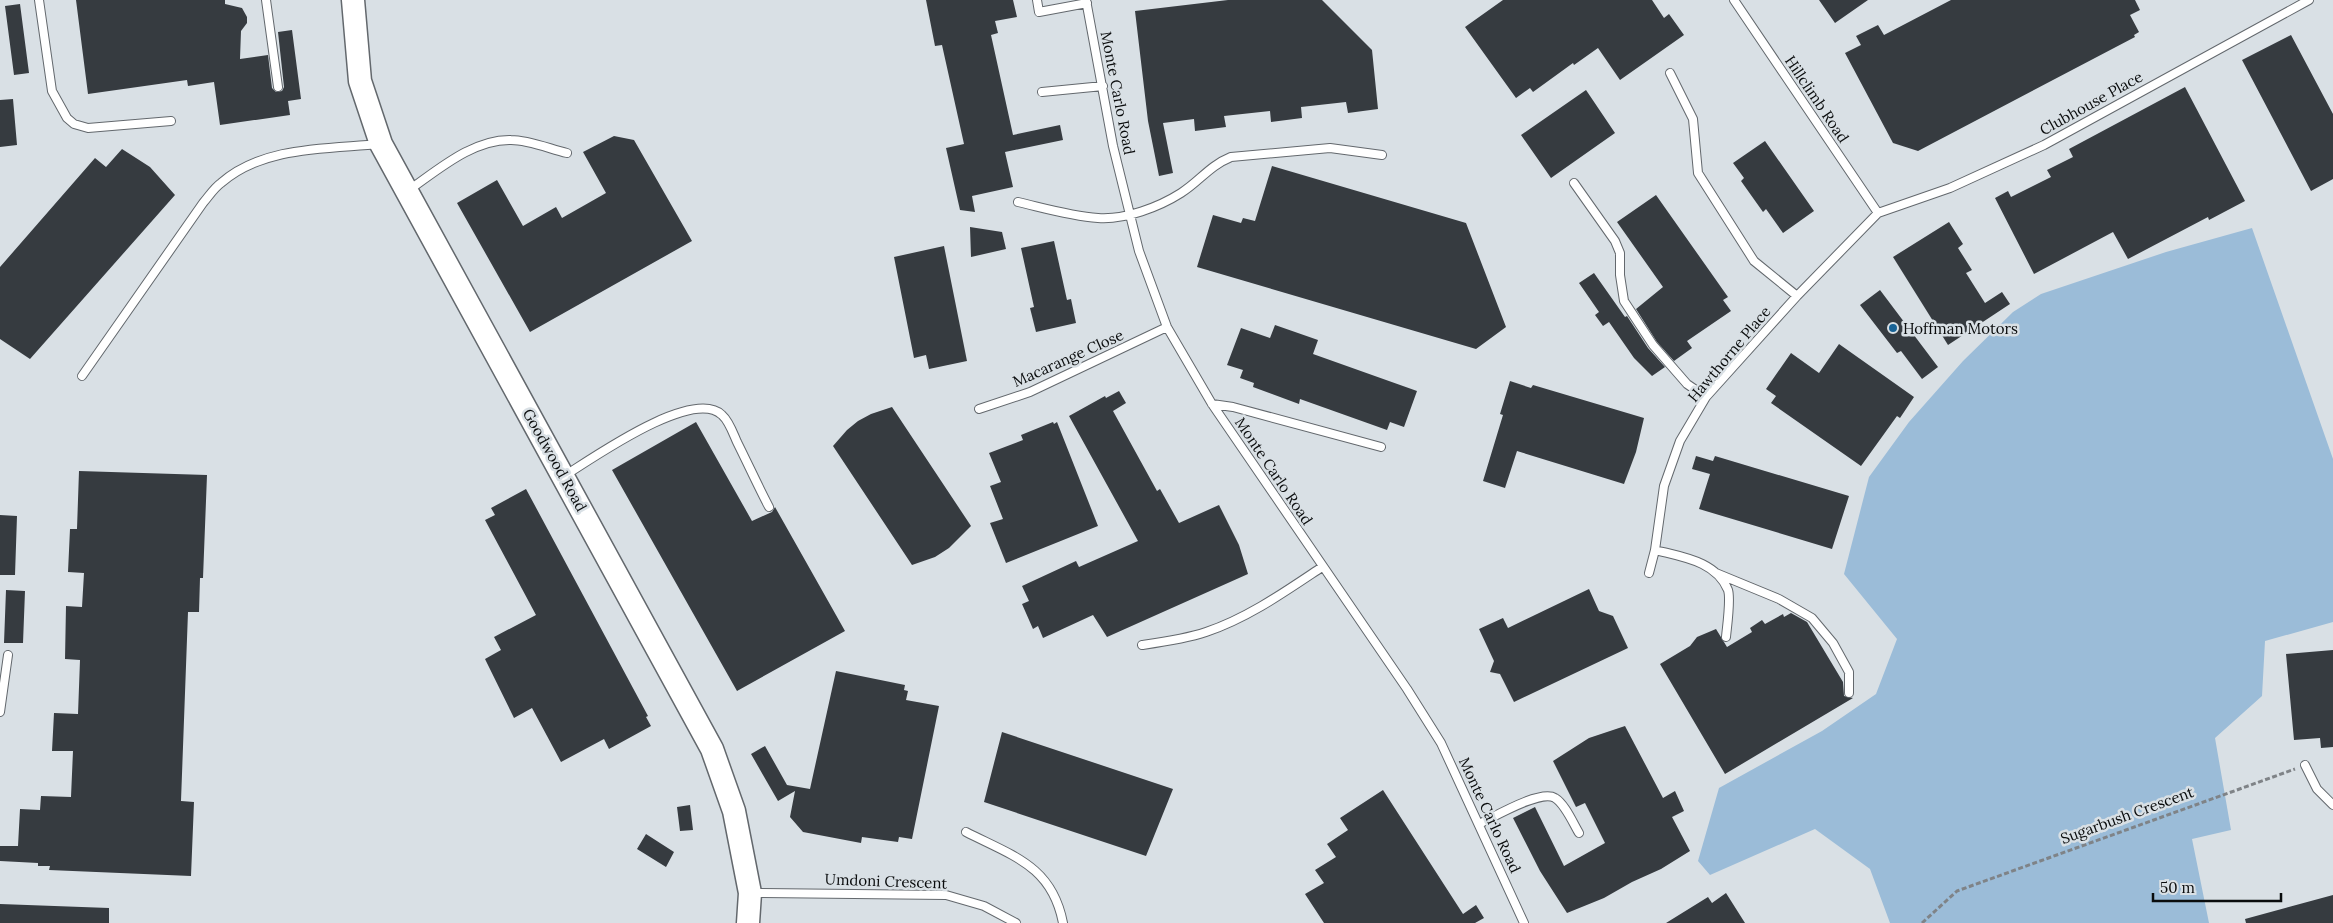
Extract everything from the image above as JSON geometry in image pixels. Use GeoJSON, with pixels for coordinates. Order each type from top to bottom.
{"type":"FeatureCollection","features":[{"type":"Feature","properties":{"kind":"street","name":"Goodwood Road"},"geometry":{"type":"LineString","coordinates":[[353,0],[360,81],[381,144],[712,749],[734,811],[750,893],[748,923]]}},
{"type":"Feature","properties":{"kind":"lane"},"geometry":{"type":"LineString","coordinates":[[39,0],[52,91],[67,118],[74,124],[88,128],[171,121]]}},
{"type":"Feature","properties":{"kind":"lane"},"geometry":{"type":"LineString","coordinates":[[266,0],[278,87]]}},
{"type":"Feature","properties":{"kind":"lane"},"geometry":{"type":"LineString","coordinates":[[1037,0],[1039,12],[1087,1]]}},
{"type":"Feature","properties":{"kind":"lane","name":"Hillclimb Road"},"geometry":{"type":"LineString","coordinates":[[1734,0],[1878,213]]}},
{"type":"Feature","properties":{"kind":"lane","name":"Clubhouse Place"},"geometry":{"type":"LineString","coordinates":[[1878,213],[1950,188],[2044,145],[2309,0]]}},
{"type":"Feature","properties":{"kind":"lane","name":"Monte Carlo Road"},"geometry":{"type":"LineString","coordinates":[[1087,1],[1114,146],[1139,251],[1167,328],[1212,404],[1407,689],[1441,743],[1524,923]]}},
{"type":"Feature","properties":{"kind":"lane"},"geometry":{"type":"LineString","coordinates":[[1670,73],[1693,119],[1698,173],[1754,261],[1797,296]]}},
{"type":"Feature","properties":{"kind":"lane"},"geometry":{"type":"LineString","coordinates":[[1042,92],[1104,86]]}},
{"type":"Feature","properties":{"kind":"lane"},"geometry":{"type":"LineString","coordinates":[[407,191],[452,160],[495,141],[513,140],[567,153]]}},
{"type":"Feature","properties":{"kind":"lane"},"geometry":{"type":"LineString","coordinates":[[82,376],[203,203],[221,183],[242,169],[265,158],[299,151],[381,144]]}},
{"type":"Feature","properties":{"kind":"lane"},"geometry":{"type":"LineString","coordinates":[[1018,202],[1099,218],[1131,214],[1182,192],[1217,163],[1231,157],[1330,148],[1382,155]]}},
{"type":"Feature","properties":{"kind":"lane"},"geometry":{"type":"LineString","coordinates":[[1574,182],[1615,240],[1620,253],[1620,275],[1624,301],[1653,345],[1687,384],[1706,397]]}},
{"type":"Feature","properties":{"kind":"lane","name":"Hawthorne Place"},"geometry":{"type":"LineString","coordinates":[[1649,573],[1655,550],[1664,486],[1680,441],[1706,397],[1797,296],[1878,213]]}},
{"type":"Feature","properties":{"kind":"lane","name":"Macarange Close"},"geometry":{"type":"LineString","coordinates":[[980,408],[1030,392],[1167,328]]}},
{"type":"Feature","properties":{"kind":"lane"},"geometry":{"type":"LineString","coordinates":[[1212,404],[1233,407],[1381,447]]}},
{"type":"Feature","properties":{"kind":"lane"},"geometry":{"type":"LineString","coordinates":[[564,476],[659,421],[689,409],[705,407],[714,409],[727,420],[769,508]]}},
{"type":"Feature","properties":{"kind":"lane"},"geometry":{"type":"LineString","coordinates":[[1655,550],[1698,561],[1716,573],[1779,599],[1812,618],[1833,643],[1849,672],[1849,692]]}},
{"type":"Feature","properties":{"kind":"lane"},"geometry":{"type":"LineString","coordinates":[[1142,645],[1197,634],[1230,622],[1257,608],[1322,567]]}},
{"type":"Feature","properties":{"kind":"lane"},"geometry":{"type":"LineString","coordinates":[[1716,573],[1728,591],[1726,637]]}},
{"type":"Feature","properties":{"kind":"lane"},"geometry":{"type":"LineString","coordinates":[[0,712],[8,655]]}},
{"type":"Feature","properties":{"kind":"lane"},"geometry":{"type":"LineString","coordinates":[[2305,765],[2317,789],[2333,805]]}},
{"type":"Feature","properties":{"kind":"lane"},"geometry":{"type":"LineString","coordinates":[[1479,824],[1524,802],[1548,795],[1558,799],[1580,833]]}},
{"type":"Feature","properties":{"kind":"lane"},"geometry":{"type":"LineString","coordinates":[[966,832],[1016,857],[1045,879],[1053,890],[1063,923]]}},
{"type":"Feature","properties":{"kind":"lane","name":"Umdoni Crescent"},"geometry":{"type":"LineString","coordinates":[[750,893],[946,895],[984,906],[1016,923]]}},
{"type":"Feature","properties":{"kind":"path","name":"Sugarbush Crescent"},"geometry":{"type":"LineString","coordinates":[[1922,923],[1957,891],[2305,765]]}},
{"type":"Feature","properties":{"kind":"shaded area"},"geometry":{"type":"Polygon","coordinates":[[[2252,228],[2333,459],[2333,622],[2265,641],[2262,696],[2215,738],[2231,830],[2192,839],[2209,923],[1890,923],[1870,869],[1815,829],[1710,875],[1698,861],[1719,788],[1822,731],[1876,694],[1897,639],[1844,574],[1869,477],[1909,422],[1963,361],[2013,312],[2041,294],[2166,252],[2252,228]]]}},
{"type":"Feature","properties":{"kind":"building"},"geometry":{"type":"Polygon","coordinates":[[[76,0],[225,0],[225,4],[242,8],[247,17],[247,23],[241,31],[240,59],[268,55],[272,88],[276,92],[282,91],[284,87],[278,32],[292,30],[301,99],[288,101],[290,115],[220,125],[214,82],[188,86],[187,80],[88,94],[76,0]]]}},
{"type":"Feature","properties":{"kind":"building"},"geometry":{"type":"Polygon","coordinates":[[[926,0],[1013,0],[1017,17],[995,21],[998,33],[991,35],[1013,135],[1060,125],[1063,140],[1005,152],[1013,187],[972,196],[975,212],[960,210],[946,148],[964,144],[942,45],[935,46],[926,0]]]}},
{"type":"Feature","properties":{"kind":"building"},"geometry":{"type":"Polygon","coordinates":[[[1228,0],[1322,0],[1372,50],[1378,109],[1348,113],[1346,102],[1301,107],[1302,118],[1271,122],[1270,111],[1224,116],[1226,127],[1195,131],[1194,119],[1163,123],[1173,173],[1159,176],[1148,121],[1135,11],[1228,0]]]}},
{"type":"Feature","properties":{"kind":"building"},"geometry":{"type":"Polygon","coordinates":[[[1503,0],[1652,0],[1664,18],[1669,14],[1684,35],[1620,80],[1598,48],[1574,65],[1573,63],[1533,92],[1530,88],[1516,98],[1465,27],[1503,0]]]}},
{"type":"Feature","properties":{"kind":"building"},"geometry":{"type":"Polygon","coordinates":[[[1819,0],[1868,0],[1835,23],[1819,0]]]}},
{"type":"Feature","properties":{"kind":"building"},"geometry":{"type":"Polygon","coordinates":[[[1951,0],[2135,0],[2140,10],[2130,15],[2139,32],[2134,35],[2135,37],[1918,151],[1893,143],[1845,53],[1861,45],[1856,36],[1878,25],[1884,35],[1951,0]]]}},
{"type":"Feature","properties":{"kind":"building"},"geometry":{"type":"Polygon","coordinates":[[[20,4],[29,73],[14,75],[5,6],[20,4]]]}},
{"type":"Feature","properties":{"kind":"building"},"geometry":{"type":"Polygon","coordinates":[[[2291,35],[2333,114],[2333,179],[2311,191],[2242,60],[2291,35]]]}},
{"type":"Feature","properties":{"kind":"building"},"geometry":{"type":"Polygon","coordinates":[[[2185,87],[2245,201],[2209,220],[2208,217],[2128,259],[2113,232],[2034,274],[1995,198],[2008,191],[2011,197],[2051,177],[2047,170],[2073,157],[2069,149],[2185,87]]]}},
{"type":"Feature","properties":{"kind":"building"},"geometry":{"type":"Polygon","coordinates":[[[1586,90],[1615,133],[1551,178],[1521,135],[1586,90]]]}},
{"type":"Feature","properties":{"kind":"building"},"geometry":{"type":"Polygon","coordinates":[[[13,99],[17,145],[0,147],[0,100],[13,99]]]}},
{"type":"Feature","properties":{"kind":"building"},"geometry":{"type":"Polygon","coordinates":[[[614,136],[634,140],[692,241],[530,332],[457,203],[497,180],[523,226],[556,207],[562,218],[606,193],[583,152],[614,136]]]}},
{"type":"Feature","properties":{"kind":"building"},"geometry":{"type":"Polygon","coordinates":[[[1765,141],[1814,211],[1783,233],[1766,209],[1763,212],[1741,181],[1744,178],[1733,163],[1765,141]]]}},
{"type":"Feature","properties":{"kind":"building"},"geometry":{"type":"Polygon","coordinates":[[[122,149],[150,167],[175,195],[30,359],[0,339],[0,267],[95,158],[106,167],[122,149]]]}},
{"type":"Feature","properties":{"kind":"building"},"geometry":{"type":"Polygon","coordinates":[[[1272,166],[1466,223],[1506,327],[1476,349],[1197,267],[1213,215],[1241,223],[1243,218],[1255,221],[1272,166]]]}},
{"type":"Feature","properties":{"kind":"building"},"geometry":{"type":"Polygon","coordinates":[[[1656,195],[1728,297],[1723,300],[1731,311],[1687,341],[1692,348],[1674,361],[1657,342],[1636,309],[1663,287],[1617,222],[1656,195]]]}},
{"type":"Feature","properties":{"kind":"building"},"geometry":{"type":"Polygon","coordinates":[[[1949,222],[1963,244],[1958,248],[1972,270],[1966,273],[1985,303],[2002,292],[2010,304],[1948,345],[1893,257],[1949,222]]]}},
{"type":"Feature","properties":{"kind":"building"},"geometry":{"type":"Polygon","coordinates":[[[970,227],[1002,232],[1006,249],[971,257],[970,227]]]}},
{"type":"Feature","properties":{"kind":"building"},"geometry":{"type":"Polygon","coordinates":[[[1054,241],[1067,300],[1071,299],[1076,323],[1036,332],[1030,308],[1034,307],[1021,248],[1054,241]]]}},
{"type":"Feature","properties":{"kind":"building"},"geometry":{"type":"Polygon","coordinates":[[[944,246],[967,361],[929,369],[926,355],[914,358],[894,257],[944,246]]]}},
{"type":"Feature","properties":{"kind":"building"},"geometry":{"type":"Polygon","coordinates":[[[1594,273],[1625,317],[1627,316],[1648,348],[1665,367],[1652,376],[1634,358],[1609,322],[1603,326],[1595,315],[1599,312],[1579,283],[1594,273]]]}},
{"type":"Feature","properties":{"kind":"building","name":"Hoffman Motors"},"geometry":{"type":"Polygon","coordinates":[[[1880,290],[1938,367],[1922,379],[1901,351],[1897,353],[1860,305],[1880,290]]]}},
{"type":"Feature","properties":{"kind":"building"},"geometry":{"type":"Polygon","coordinates":[[[1275,325],[1318,340],[1313,354],[1417,391],[1404,427],[1390,422],[1387,430],[1300,399],[1299,404],[1253,387],[1254,383],[1240,378],[1243,370],[1227,365],[1241,328],[1270,338],[1275,325]]]}},
{"type":"Feature","properties":{"kind":"building"},"geometry":{"type":"Polygon","coordinates":[[[1839,344],[1914,397],[1900,418],[1897,416],[1861,466],[1771,403],[1776,396],[1766,389],[1791,353],[1819,373],[1839,344]]]}},
{"type":"Feature","properties":{"kind":"building"},"geometry":{"type":"Polygon","coordinates":[[[1510,381],[1531,388],[1533,385],[1644,418],[1636,452],[1624,484],[1517,451],[1505,488],[1483,481],[1503,415],[1500,414],[1510,381]]]}},
{"type":"Feature","properties":{"kind":"building"},"geometry":{"type":"Polygon","coordinates":[[[1119,391],[1126,403],[1113,411],[1157,491],[1160,489],[1179,523],[1219,505],[1239,545],[1248,574],[1107,637],[1093,615],[1043,638],[1038,626],[1033,629],[1022,604],[1029,601],[1022,586],[1076,561],[1079,567],[1138,541],[1069,416],[1105,396],[1106,398],[1119,391]]]}},
{"type":"Feature","properties":{"kind":"building"},"geometry":{"type":"Polygon","coordinates":[[[892,407],[971,526],[949,548],[935,557],[912,565],[833,446],[858,421],[871,414],[892,407]]]}},
{"type":"Feature","properties":{"kind":"building"},"geometry":{"type":"Polygon","coordinates":[[[696,422],[752,521],[772,512],[775,507],[845,631],[737,691],[612,470],[696,422]]]}},
{"type":"Feature","properties":{"kind":"building"},"geometry":{"type":"Polygon","coordinates":[[[1053,422],[1054,424],[1057,422],[1098,526],[1006,563],[990,523],[1003,519],[990,486],[1001,482],[989,453],[1023,440],[1021,435],[1053,422]]]}},
{"type":"Feature","properties":{"kind":"building"},"geometry":{"type":"Polygon","coordinates":[[[1696,456],[1713,461],[1715,456],[1849,496],[1832,549],[1699,509],[1710,474],[1692,469],[1696,456]]]}},
{"type":"Feature","properties":{"kind":"building"},"geometry":{"type":"Polygon","coordinates":[[[79,471],[207,475],[203,578],[200,578],[199,612],[188,612],[181,801],[194,802],[191,876],[49,870],[50,866],[38,866],[38,863],[0,861],[0,846],[18,846],[20,809],[40,810],[41,796],[71,797],[73,751],[52,751],[54,713],[78,714],[80,660],[65,659],[66,606],[82,607],[84,573],[68,572],[70,529],[77,529],[79,471]]]}},
{"type":"Feature","properties":{"kind":"building"},"geometry":{"type":"Polygon","coordinates":[[[526,489],[648,716],[646,717],[651,726],[609,749],[604,739],[561,762],[532,708],[514,718],[485,659],[501,650],[494,637],[536,615],[485,520],[495,515],[491,508],[526,489]]]}},
{"type":"Feature","properties":{"kind":"building"},"geometry":{"type":"Polygon","coordinates":[[[0,515],[17,516],[15,575],[0,575],[0,515]]]}},
{"type":"Feature","properties":{"kind":"building"},"geometry":{"type":"Polygon","coordinates":[[[1589,589],[1599,611],[1613,616],[1628,648],[1514,702],[1500,674],[1490,672],[1494,661],[1479,629],[1503,618],[1508,628],[1589,589]]]}},
{"type":"Feature","properties":{"kind":"building"},"geometry":{"type":"Polygon","coordinates":[[[6,590],[25,591],[23,643],[4,643],[6,590]]]}},
{"type":"Feature","properties":{"kind":"building"},"geometry":{"type":"Polygon","coordinates":[[[1791,613],[1807,622],[1843,682],[1844,696],[1853,698],[1725,774],[1660,664],[1690,646],[1697,637],[1716,629],[1727,647],[1752,632],[1750,628],[1762,620],[1765,624],[1783,614],[1784,617],[1791,613]]]}},
{"type":"Feature","properties":{"kind":"building"},"geometry":{"type":"Polygon","coordinates":[[[2333,650],[2333,747],[2321,748],[2320,738],[2294,740],[2286,654],[2333,650]]]}},
{"type":"Feature","properties":{"kind":"building"},"geometry":{"type":"Polygon","coordinates":[[[836,671],[905,685],[904,690],[908,691],[906,700],[939,706],[912,839],[899,837],[898,842],[862,837],[861,843],[803,832],[790,817],[795,791],[778,801],[751,754],[765,746],[787,785],[810,789],[836,671]]]}},
{"type":"Feature","properties":{"kind":"building"},"geometry":{"type":"Polygon","coordinates":[[[1625,726],[1663,798],[1675,791],[1684,811],[1672,817],[1690,851],[1661,869],[1632,882],[1604,898],[1567,913],[1540,871],[1513,818],[1535,807],[1564,866],[1605,843],[1585,803],[1576,807],[1553,761],[1589,738],[1625,726]]]}},
{"type":"Feature","properties":{"kind":"building"},"geometry":{"type":"Polygon","coordinates":[[[1002,732],[1173,789],[1146,856],[984,802],[1002,732]]]}},
{"type":"Feature","properties":{"kind":"building"},"geometry":{"type":"Polygon","coordinates":[[[1383,790],[1463,914],[1476,905],[1484,918],[1475,923],[1324,923],[1305,894],[1324,883],[1315,870],[1336,857],[1327,844],[1348,830],[1340,818],[1383,790]]]}},
{"type":"Feature","properties":{"kind":"building"},"geometry":{"type":"Polygon","coordinates":[[[690,805],[693,830],[680,831],[677,807],[690,805]]]}},
{"type":"Feature","properties":{"kind":"building"},"geometry":{"type":"Polygon","coordinates":[[[646,834],[674,852],[666,867],[637,849],[646,834]]]}},
{"type":"Feature","properties":{"kind":"building"},"geometry":{"type":"Polygon","coordinates":[[[1726,893],[1745,923],[1666,923],[1708,897],[1712,903],[1726,893]]]}},
{"type":"Feature","properties":{"kind":"building"},"geometry":{"type":"Polygon","coordinates":[[[2333,895],[2333,923],[2246,923],[2245,919],[2333,895]]]}},
{"type":"Feature","properties":{"kind":"building"},"geometry":{"type":"Polygon","coordinates":[[[0,904],[109,908],[109,923],[0,923],[0,904]]]}},
{"type":"Feature","properties":{"kind":"place","name":"Hoffman Motors"},"geometry":{"type":"Point","coordinates":[1893,328]}}]}
